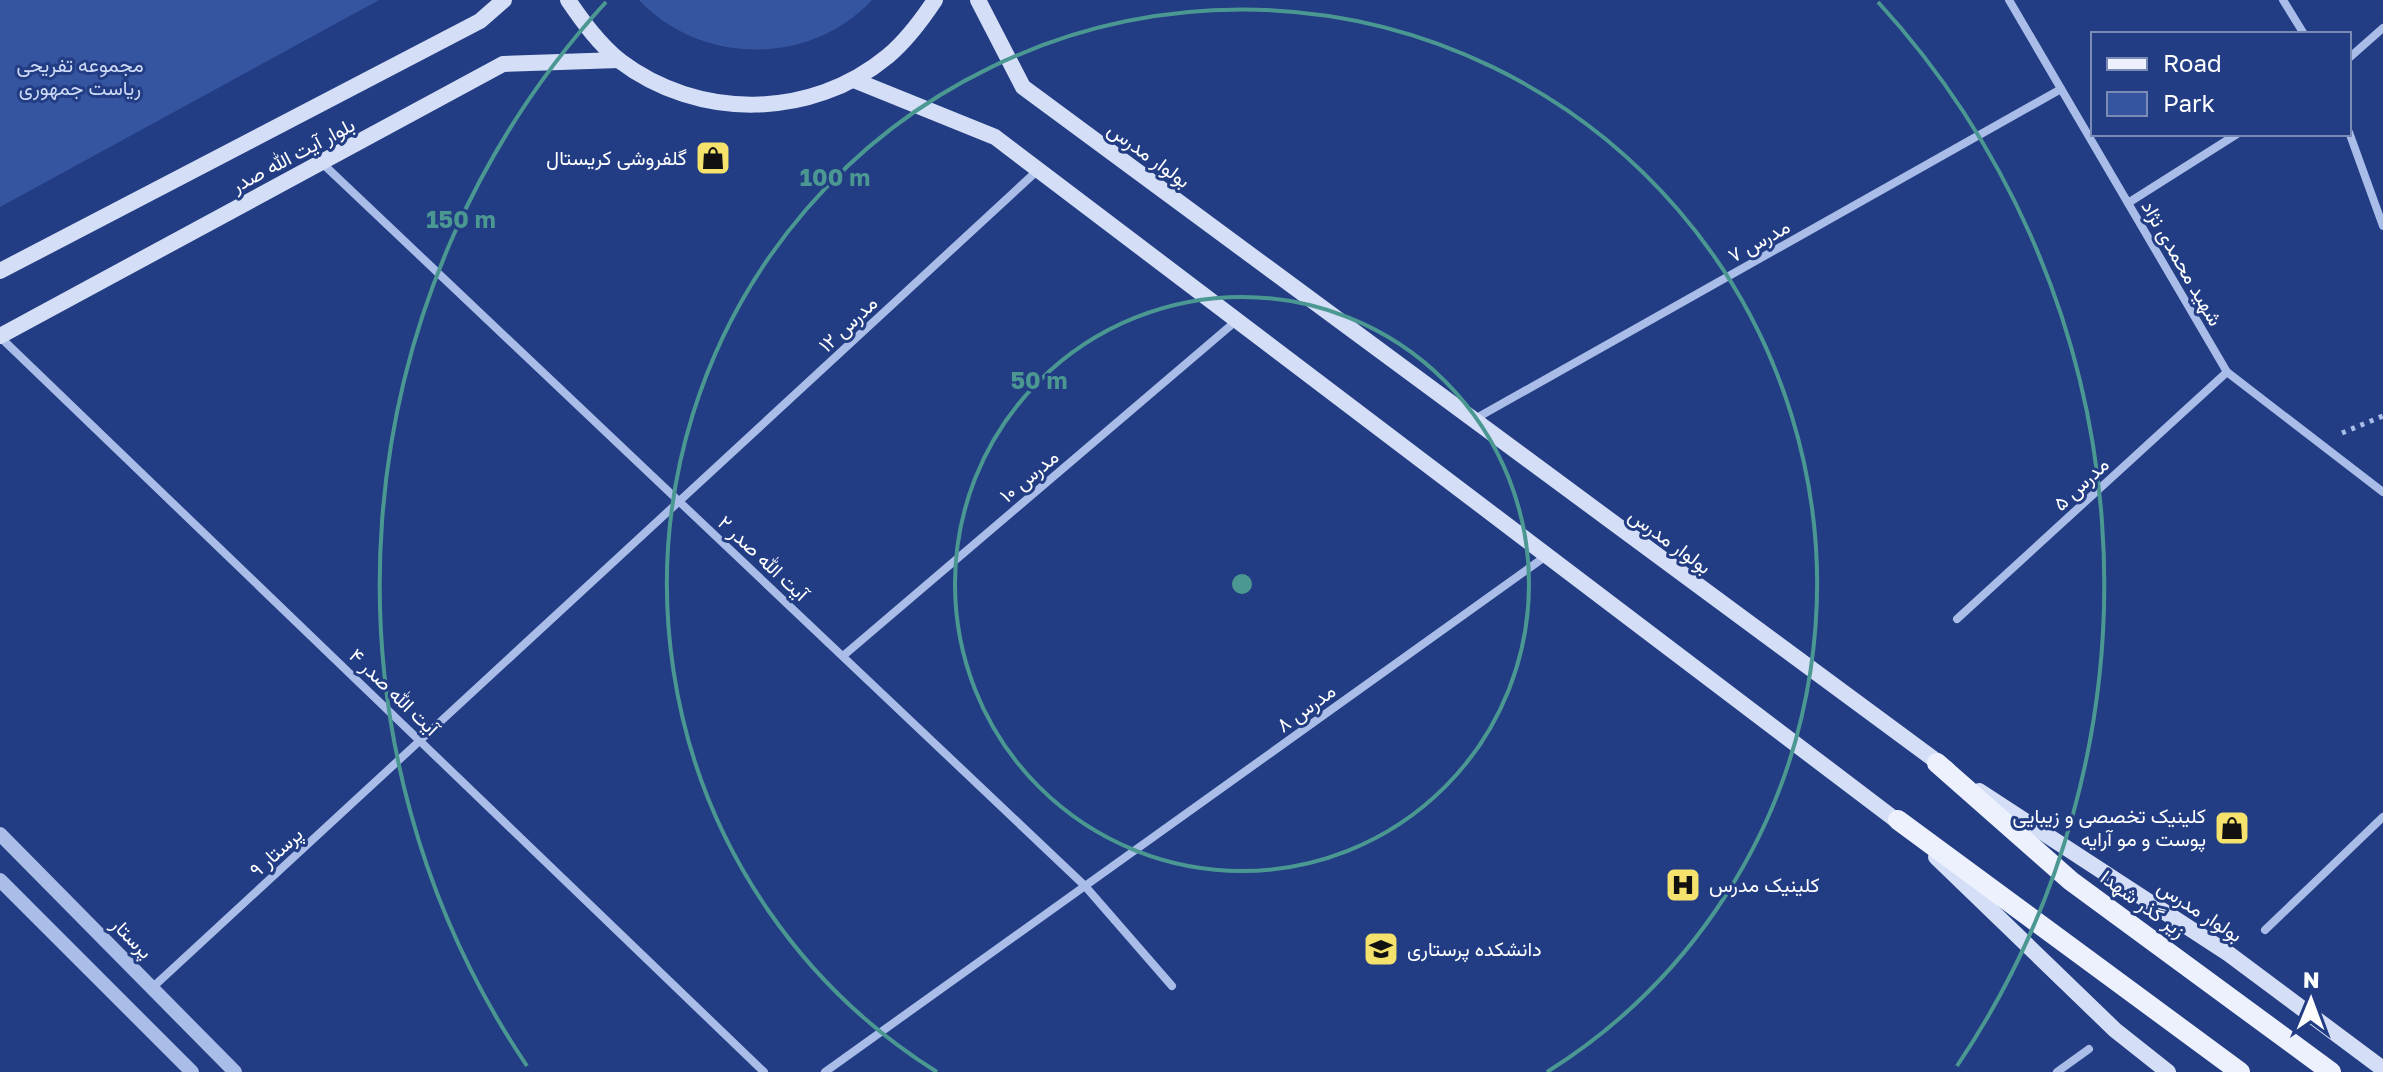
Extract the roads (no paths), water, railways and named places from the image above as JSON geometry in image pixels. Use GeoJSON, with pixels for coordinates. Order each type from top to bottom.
{"type":"FeatureCollection","features":[{"type":"Feature","properties":{"kind":"main road","name":"بلوار آیت الله صدر"},"geometry":{"type":"LineString","coordinates":[[0,271],[480,21],[504,0]]}},
{"type":"Feature","properties":{"kind":"main road"},"geometry":{"type":"LineString","coordinates":[[568,0],[590,31],[619,60],[654,82],[679,92],[734,105],[775,105],[815,96],[854,80],[888,56],[917,27],[935,0]]}},
{"type":"Feature","properties":{"kind":"main road","name":"بولوار مدرس"},"geometry":{"type":"LineString","coordinates":[[978,0],[1023,87],[1937,763],[2229,954],[2383,1069]]}},
{"type":"Feature","properties":{"kind":"main road","name":"بلوار آیت الله صدر"},"geometry":{"type":"LineString","coordinates":[[0,336],[503,64],[619,60]]}},
{"type":"Feature","properties":{"kind":"main road"},"geometry":{"type":"LineString","coordinates":[[854,80],[995,137],[1546,556],[2240,1072]]}},
{"type":"Feature","properties":{"kind":"main road","name":"زیر گذر شهدا"},"geometry":{"type":"LineString","coordinates":[[1937,763],[2071,881],[2331,1072]]}},
{"type":"Feature","properties":{"kind":"main road"},"geometry":{"type":"LineString","coordinates":[[1898,820],[2115,1030],[2168,1072]]}},
{"type":"Feature","properties":{"kind":"street","name":"شهید محمدی نژاد"},"geometry":{"type":"LineString","coordinates":[[2009,0],[2227,372],[2383,492]]}},
{"type":"Feature","properties":{"kind":"street"},"geometry":{"type":"LineString","coordinates":[[2283,0],[2303,32]]}},
{"type":"Feature","properties":{"kind":"street"},"geometry":{"type":"LineString","coordinates":[[2351,56],[2383,28]]}},
{"type":"Feature","properties":{"kind":"street","name":"مدرس ۷"},"geometry":{"type":"LineString","coordinates":[[1473,420],[2061,89]]}},
{"type":"Feature","properties":{"kind":"street"},"geometry":{"type":"LineString","coordinates":[[2128,203],[2234,136]]}},
{"type":"Feature","properties":{"kind":"street"},"geometry":{"type":"LineString","coordinates":[[2350,136],[2383,226]]}},
{"type":"Feature","properties":{"kind":"street","name":"آیت الله صدر ۲"},"geometry":{"type":"LineString","coordinates":[[322,162],[1085,886],[1172,986]]}},
{"type":"Feature","properties":{"kind":"street","name":"مدرس ۱۲"},"geometry":{"type":"LineString","coordinates":[[571,603],[1038,170]]}},
{"type":"Feature","properties":{"kind":"street","name":"مدرس ۱۰"},"geometry":{"type":"LineString","coordinates":[[843,656],[1236,321]]}},
{"type":"Feature","properties":{"kind":"street","name":"آیت الله صدر ۴"},"geometry":{"type":"LineString","coordinates":[[0,336],[764,1072]]}},
{"type":"Feature","properties":{"kind":"street","name":"مدرس ۵"},"geometry":{"type":"LineString","coordinates":[[1957,619],[2227,372]]}},
{"type":"Feature","properties":{"kind":"street","name":"مدرس ۸"},"geometry":{"type":"LineString","coordinates":[[825,1072],[1546,556]]}},
{"type":"Feature","properties":{"kind":"street","name":"پرستار ۹"},"geometry":{"type":"LineString","coordinates":[[153,987],[571,603]]}},
{"type":"Feature","properties":{"kind":"street"},"geometry":{"type":"LineString","coordinates":[[2265,930],[2383,817]]}},
{"type":"Feature","properties":{"kind":"street","name":"پرستار"},"geometry":{"type":"LineString","coordinates":[[0,834],[235,1072]]}},
{"type":"Feature","properties":{"kind":"street"},"geometry":{"type":"LineString","coordinates":[[0,880],[192,1072]]}},
{"type":"Feature","properties":{"kind":"street"},"geometry":{"type":"LineString","coordinates":[[2057,1072],[2089,1049]]}},
{"type":"Feature","properties":{"kind":"place","name":"گلفروشی کریستال"},"geometry":{"type":"Point","coordinates":[713,158]}},
{"type":"Feature","properties":{"kind":"place","name":"کلینیک تخصصی و زیبایی پوست و مو آرایه"},"geometry":{"type":"Point","coordinates":[2232,828]}},
{"type":"Feature","properties":{"kind":"place","name":"کلینیک مدرس"},"geometry":{"type":"Point","coordinates":[1683,885]}},
{"type":"Feature","properties":{"kind":"place","name":"دانشکده پرستاری"},"geometry":{"type":"Point","coordinates":[1381,949]}},
{"type":"Feature","properties":{"kind":"park label","name":"مجموعه تفریحی ریاست جمهوری"},"geometry":{"type":"Point","coordinates":[80,76]}}]}
